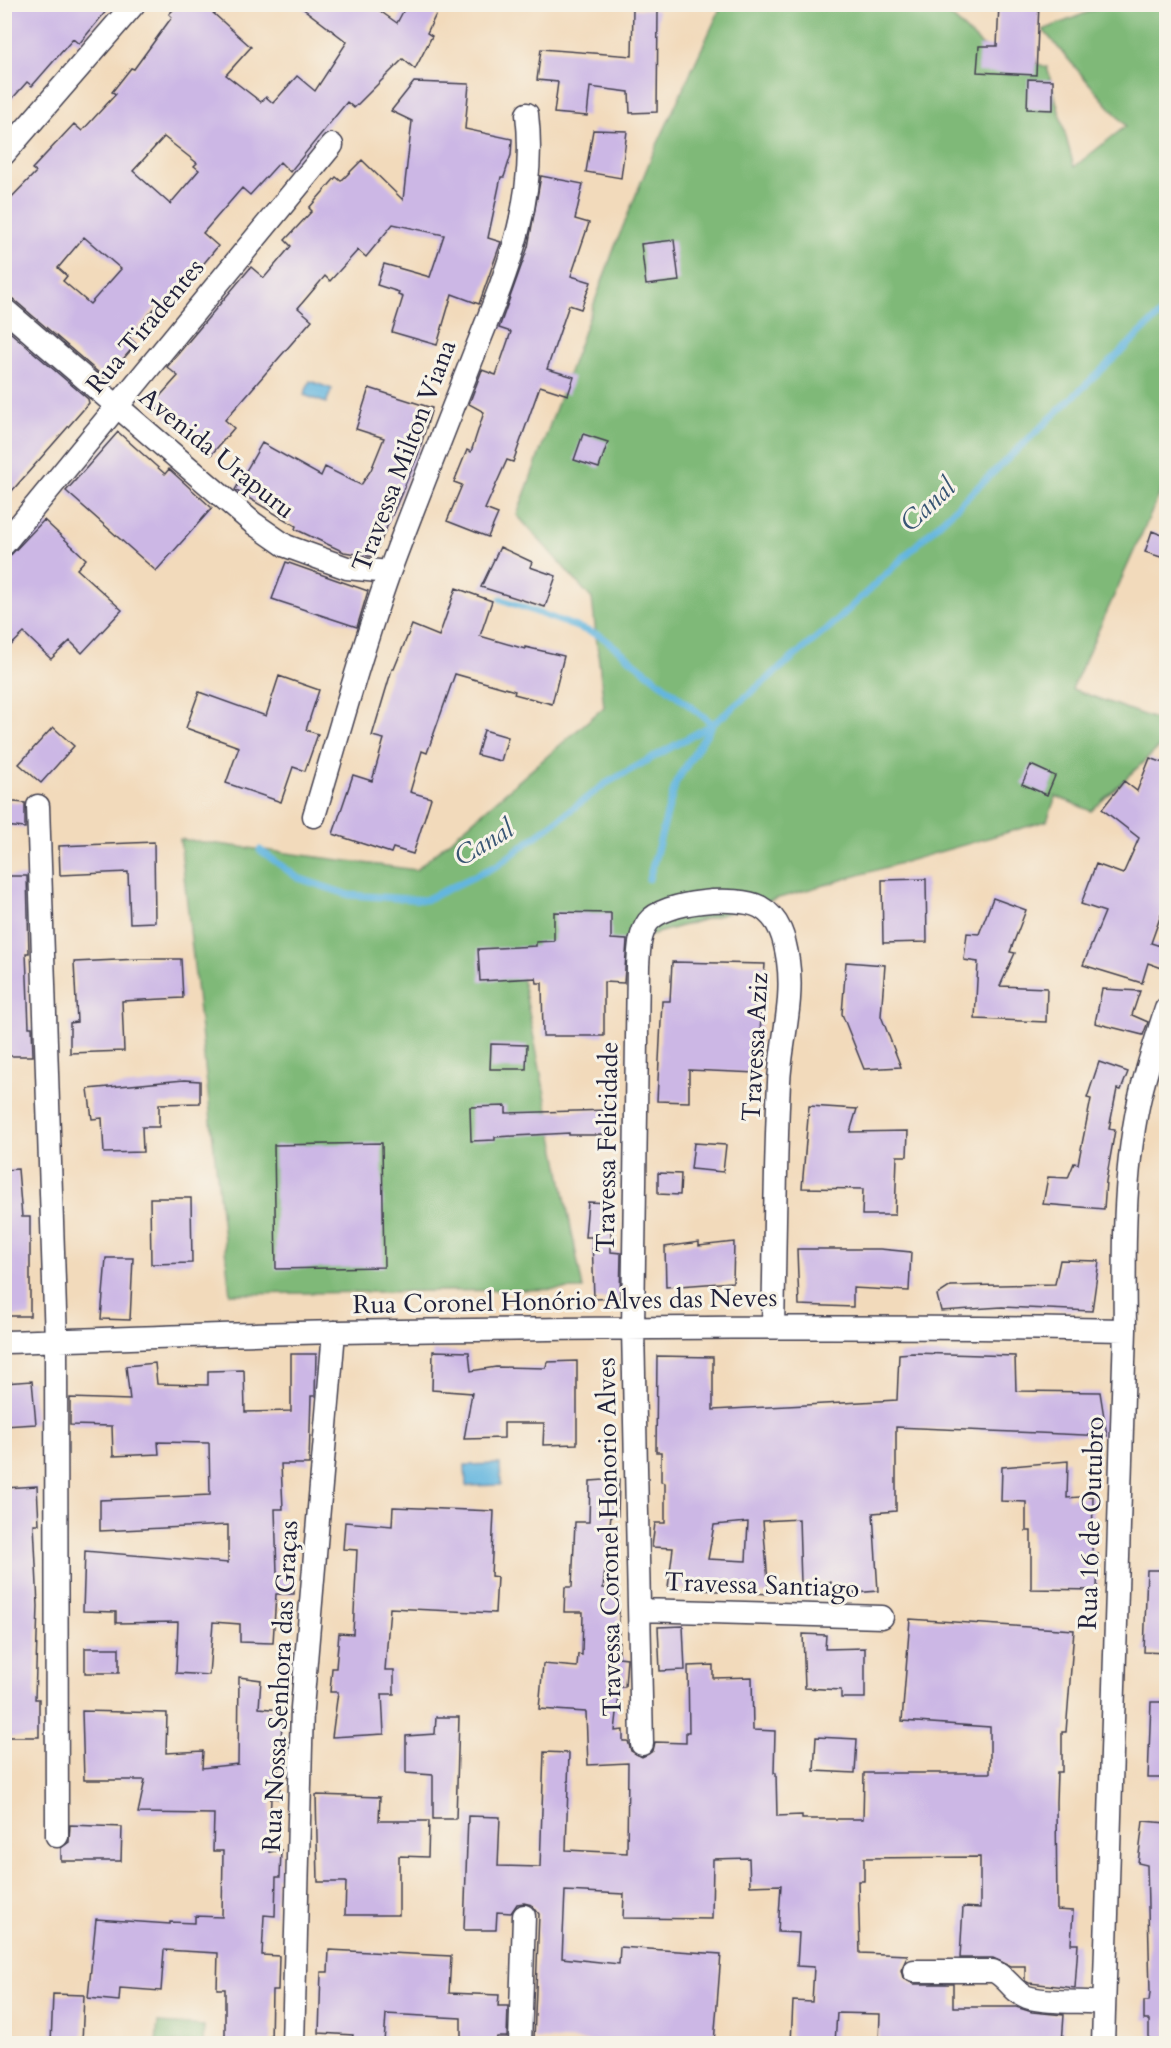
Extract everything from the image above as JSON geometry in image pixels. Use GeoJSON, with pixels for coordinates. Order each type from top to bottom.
{"type":"FeatureCollection","features":[{"type":"Feature","properties":{"kind":"street"},"geometry":{"type":"LineString","coordinates":[[4,154],[134,4]]}},
{"type":"Feature","properties":{"kind":"street","name":"Travessa Milton Viana"},"geometry":{"type":"LineString","coordinates":[[314,816],[389,572],[522,221],[530,167],[527,114]]}},
{"type":"Feature","properties":{"kind":"street","name":"Rua Tiradentes"},"geometry":{"type":"LineString","coordinates":[[4,544],[332,145]]}},
{"type":"Feature","properties":{"kind":"street","name":"Avenida Urapuru"},"geometry":{"type":"LineString","coordinates":[[4,309],[253,523],[286,546],[346,568],[389,572]]}},
{"type":"Feature","properties":{"kind":"street"},"geometry":{"type":"LineString","coordinates":[[38,806],[56,1341],[57,1836]]}},
{"type":"Feature","properties":{"kind":"street","name":"Travessa Aziz"},"geometry":{"type":"LineString","coordinates":[[639,966],[640,941],[648,923],[660,911],[683,904],[738,902],[749,904],[760,907],[781,927],[788,962],[789,992],[779,1080],[773,1327]]}},
{"type":"Feature","properties":{"kind":"street","name":"Travessa Felicidade"},"geometry":{"type":"LineString","coordinates":[[633,1329],[639,966]]}},
{"type":"Feature","properties":{"kind":"street","name":"Rua 16 de Outubro"},"geometry":{"type":"LineString","coordinates":[[1102,2043],[1125,1329],[1124,1253],[1129,1173],[1139,1103],[1167,1009]]}},
{"type":"Feature","properties":{"kind":"street","name":"Rua Coronel Honório Alves das Neves"},"geometry":{"type":"LineString","coordinates":[[4,1342],[334,1332],[908,1326],[1125,1329]]}},
{"type":"Feature","properties":{"kind":"street","name":"Travessa Coronel Honorio Alves"},"geometry":{"type":"LineString","coordinates":[[633,1329],[642,1744]]}},
{"type":"Feature","properties":{"kind":"street","name":"Rua Nossa Senhora das Graças"},"geometry":{"type":"LineString","coordinates":[[293,2043],[302,1708],[334,1332]]}},
{"type":"Feature","properties":{"kind":"street","name":"Travessa Santiago"},"geometry":{"type":"LineString","coordinates":[[640,1610],[882,1617]]}},
{"type":"Feature","properties":{"kind":"street"},"geometry":{"type":"LineString","coordinates":[[520,2043],[524,1916]]}},
{"type":"Feature","properties":{"kind":"street"},"geometry":{"type":"LineString","coordinates":[[914,1971],[993,1971],[1000,1974],[1012,1989],[1028,1997],[1104,2003]]}},
{"type":"Feature","properties":{"kind":"green space"},"geometry":{"type":"Polygon","coordinates":[[[722,5],[939,5],[983,46],[1047,67],[1074,167],[1126,126],[1043,30],[1106,5],[1166,5],[1166,480],[1072,689],[1166,723],[1166,741],[1091,811],[1056,796],[1047,821],[521,972],[583,1289],[230,1294],[180,839],[416,870],[604,707],[592,599],[517,515],[615,246],[651,158],[722,5]]]}},
{"type":"Feature","properties":{"kind":"green space"},"geometry":{"type":"Polygon","coordinates":[[[158,2023],[204,2026],[203,2043],[156,2043],[158,2023]]]}},
{"type":"Feature","properties":{"kind":"water"},"geometry":{"type":"Polygon","coordinates":[[[310,381],[332,389],[326,403],[304,395],[310,381]]]}},
{"type":"Feature","properties":{"kind":"water"},"geometry":{"type":"Polygon","coordinates":[[[500,1464],[501,1485],[466,1486],[465,1465],[500,1464]]]}},
{"type":"Feature","properties":{"kind":"building"},"geometry":{"type":"Polygon","coordinates":[[[4,4],[112,4],[79,44],[73,39],[32,86],[27,82],[4,108],[4,4]]]}},
{"type":"Feature","properties":{"kind":"building"},"geometry":{"type":"Polygon","coordinates":[[[179,4],[203,4],[251,47],[226,75],[261,102],[266,97],[273,103],[297,76],[315,91],[347,42],[297,4],[370,4],[397,23],[407,4],[441,4],[427,33],[432,36],[415,69],[403,59],[354,108],[347,102],[290,172],[280,162],[250,195],[242,188],[203,233],[218,246],[166,310],[159,303],[129,338],[136,344],[106,379],[13,299],[4,296],[4,205],[36,172],[32,169],[74,124],[82,131],[116,94],[112,92],[131,68],[134,69],[172,17],[169,14],[179,4]],[[164,137],[133,171],[170,204],[199,170],[194,166],[197,163],[164,137]],[[84,237],[58,268],[67,276],[63,281],[90,304],[121,269],[84,237]]]}},
{"type":"Feature","properties":{"kind":"building"},"geometry":{"type":"Polygon","coordinates":[[[999,4],[1039,4],[1036,75],[977,72],[979,46],[997,46],[999,4]]]}},
{"type":"Feature","properties":{"kind":"building"},"geometry":{"type":"Polygon","coordinates":[[[633,9],[658,10],[657,112],[630,113],[629,92],[590,87],[587,116],[554,113],[558,82],[537,80],[541,49],[632,56],[633,9]]]}},
{"type":"Feature","properties":{"kind":"building"},"geometry":{"type":"Polygon","coordinates":[[[1028,79],[1053,80],[1053,110],[1027,109],[1028,79]]]}},
{"type":"Feature","properties":{"kind":"building"},"geometry":{"type":"Polygon","coordinates":[[[414,82],[469,84],[465,129],[512,139],[511,155],[504,177],[501,177],[488,238],[501,242],[479,304],[452,294],[437,345],[392,332],[403,297],[398,295],[399,292],[377,285],[384,264],[430,277],[444,235],[393,224],[366,257],[358,250],[330,281],[325,276],[298,308],[312,320],[225,420],[234,428],[211,455],[152,405],[178,376],[167,367],[251,267],[264,278],[291,246],[285,240],[312,211],[309,208],[336,177],[341,181],[362,160],[403,200],[412,121],[391,111],[414,82]]]}},
{"type":"Feature","properties":{"kind":"building"},"geometry":{"type":"Polygon","coordinates":[[[593,130],[627,131],[621,178],[586,172],[593,130]]]}},
{"type":"Feature","properties":{"kind":"building"},"geometry":{"type":"Polygon","coordinates":[[[541,176],[583,184],[575,219],[589,223],[571,276],[591,282],[581,309],[569,305],[547,369],[574,377],[568,395],[540,386],[513,462],[507,460],[485,509],[498,514],[488,537],[447,521],[462,485],[454,482],[467,450],[471,452],[484,412],[469,404],[482,370],[496,375],[511,332],[499,328],[528,247],[541,176]]]}},
{"type":"Feature","properties":{"kind":"building"},"geometry":{"type":"Polygon","coordinates":[[[674,240],[679,281],[646,285],[641,244],[674,240]]]}},
{"type":"Feature","properties":{"kind":"building"},"geometry":{"type":"Polygon","coordinates":[[[4,327],[88,399],[89,403],[4,500],[4,327]]]}},
{"type":"Feature","properties":{"kind":"building"},"geometry":{"type":"Polygon","coordinates":[[[369,388],[432,408],[418,455],[374,557],[344,552],[295,529],[296,526],[235,490],[262,443],[321,476],[325,467],[361,485],[371,470],[384,438],[356,429],[369,388]]]}},
{"type":"Feature","properties":{"kind":"building"},"geometry":{"type":"Polygon","coordinates":[[[118,432],[165,474],[169,469],[212,508],[156,571],[66,491],[118,432]]]}},
{"type":"Feature","properties":{"kind":"building"},"geometry":{"type":"Polygon","coordinates":[[[583,434],[608,442],[599,468],[574,460],[583,434]]]}},
{"type":"Feature","properties":{"kind":"building"},"geometry":{"type":"Polygon","coordinates":[[[44,520],[86,559],[77,569],[122,610],[82,653],[70,641],[51,659],[24,633],[4,652],[4,562],[44,520]]]}},
{"type":"Feature","properties":{"kind":"building"},"geometry":{"type":"Polygon","coordinates":[[[1152,531],[1167,537],[1167,559],[1145,552],[1152,531]]]}},
{"type":"Feature","properties":{"kind":"building"},"geometry":{"type":"Polygon","coordinates":[[[500,547],[532,562],[530,567],[556,576],[545,607],[481,587],[500,547]]]}},
{"type":"Feature","properties":{"kind":"building"},"geometry":{"type":"Polygon","coordinates":[[[286,562],[368,591],[357,627],[272,599],[286,562]]]}},
{"type":"Feature","properties":{"kind":"building"},"geometry":{"type":"Polygon","coordinates":[[[456,588],[492,601],[480,636],[525,649],[525,647],[564,656],[552,704],[455,674],[427,753],[422,751],[410,792],[431,798],[413,854],[393,848],[391,853],[333,834],[353,775],[372,781],[384,739],[372,736],[392,669],[394,669],[412,625],[439,636],[456,588]]]}},
{"type":"Feature","properties":{"kind":"building"},"geometry":{"type":"Polygon","coordinates":[[[279,676],[319,690],[306,730],[318,734],[305,771],[293,767],[281,802],[226,783],[239,747],[186,728],[199,692],[266,716],[279,676]]]}},
{"type":"Feature","properties":{"kind":"building"},"geometry":{"type":"Polygon","coordinates":[[[53,727],[74,746],[41,783],[19,764],[53,727]]]}},
{"type":"Feature","properties":{"kind":"building"},"geometry":{"type":"Polygon","coordinates":[[[484,730],[508,737],[501,761],[477,755],[484,730]]]}},
{"type":"Feature","properties":{"kind":"building"},"geometry":{"type":"Polygon","coordinates":[[[1150,758],[1167,764],[1167,898],[1151,943],[1167,948],[1167,958],[1162,968],[1148,963],[1142,983],[1083,965],[1105,912],[1081,904],[1096,864],[1123,874],[1139,838],[1102,809],[1124,781],[1137,791],[1150,758]]]}},
{"type":"Feature","properties":{"kind":"building"},"geometry":{"type":"Polygon","coordinates":[[[1031,765],[1055,776],[1047,795],[1022,784],[1031,765]]]}},
{"type":"Feature","properties":{"kind":"building"},"geometry":{"type":"Polygon","coordinates":[[[4,801],[25,803],[25,828],[4,826],[4,801]]]}},
{"type":"Feature","properties":{"kind":"building"},"geometry":{"type":"Polygon","coordinates":[[[154,842],[155,922],[130,923],[128,872],[60,875],[59,846],[154,842]]]}},
{"type":"Feature","properties":{"kind":"building"},"geometry":{"type":"Polygon","coordinates":[[[4,876],[27,876],[29,953],[26,953],[29,1027],[32,1027],[33,1056],[6,1056],[4,876]]]}},
{"type":"Feature","properties":{"kind":"building"},"geometry":{"type":"Polygon","coordinates":[[[926,879],[927,942],[883,943],[882,880],[926,879]]]}},
{"type":"Feature","properties":{"kind":"building"},"geometry":{"type":"Polygon","coordinates":[[[993,898],[1026,910],[1010,952],[1015,953],[1000,986],[1047,988],[1046,1022],[975,1019],[978,962],[964,960],[967,933],[979,934],[993,898]]]}},
{"type":"Feature","properties":{"kind":"building"},"geometry":{"type":"Polygon","coordinates":[[[554,912],[611,913],[611,939],[627,940],[624,983],[604,982],[604,1036],[543,1036],[542,983],[537,983],[536,978],[480,981],[478,949],[536,946],[536,942],[554,941],[554,912]]]}},
{"type":"Feature","properties":{"kind":"building"},"geometry":{"type":"Polygon","coordinates":[[[181,959],[183,998],[122,1001],[124,1051],[70,1053],[70,1023],[77,1022],[74,962],[181,959]]]}},
{"type":"Feature","properties":{"kind":"building"},"geometry":{"type":"Polygon","coordinates":[[[672,962],[765,964],[757,1073],[689,1070],[689,1102],[657,1101],[662,1001],[670,1001],[672,962]]]}},
{"type":"Feature","properties":{"kind":"building"},"geometry":{"type":"Polygon","coordinates":[[[846,962],[885,965],[881,1016],[901,1067],[864,1069],[842,1014],[846,962]]]}},
{"type":"Feature","properties":{"kind":"building"},"geometry":{"type":"Polygon","coordinates":[[[1102,989],[1140,991],[1132,1015],[1148,1022],[1143,1035],[1095,1023],[1102,989]]]}},
{"type":"Feature","properties":{"kind":"building"},"geometry":{"type":"Polygon","coordinates":[[[491,1044],[527,1045],[526,1069],[490,1069],[491,1044]]]}},
{"type":"Feature","properties":{"kind":"building"},"geometry":{"type":"Polygon","coordinates":[[[1099,1062],[1128,1072],[1121,1090],[1117,1089],[1109,1129],[1115,1130],[1106,1181],[1104,1209],[1043,1204],[1048,1177],[1068,1178],[1074,1163],[1078,1164],[1091,1099],[1087,1098],[1099,1062]]]}},
{"type":"Feature","properties":{"kind":"building"},"geometry":{"type":"Polygon","coordinates":[[[184,1080],[200,1081],[200,1103],[159,1104],[159,1127],[142,1127],[143,1152],[104,1153],[102,1118],[92,1119],[88,1089],[184,1080]]]}},
{"type":"Feature","properties":{"kind":"building"},"geometry":{"type":"Polygon","coordinates":[[[506,1106],[506,1113],[609,1110],[610,1135],[569,1135],[569,1133],[495,1137],[495,1140],[471,1141],[470,1107],[506,1106]]]}},
{"type":"Feature","properties":{"kind":"building"},"geometry":{"type":"Polygon","coordinates":[[[809,1106],[857,1109],[850,1132],[908,1131],[907,1156],[897,1156],[895,1215],[862,1215],[863,1189],[802,1188],[809,1106]]]}},
{"type":"Feature","properties":{"kind":"building"},"geometry":{"type":"Polygon","coordinates":[[[382,1143],[384,1267],[276,1269],[274,1145],[382,1143]]]}},
{"type":"Feature","properties":{"kind":"building"},"geometry":{"type":"Polygon","coordinates":[[[694,1143],[726,1145],[723,1172],[691,1169],[694,1143]]]}},
{"type":"Feature","properties":{"kind":"building"},"geometry":{"type":"Polygon","coordinates":[[[18,1169],[22,1217],[30,1217],[30,1316],[4,1316],[4,1170],[18,1169]]]}},
{"type":"Feature","properties":{"kind":"building"},"geometry":{"type":"Polygon","coordinates":[[[658,1173],[681,1174],[680,1195],[658,1194],[658,1173]]]}},
{"type":"Feature","properties":{"kind":"building"},"geometry":{"type":"Polygon","coordinates":[[[150,1198],[191,1198],[192,1263],[151,1264],[150,1198]]]}},
{"type":"Feature","properties":{"kind":"building"},"geometry":{"type":"Polygon","coordinates":[[[588,1202],[611,1203],[611,1252],[621,1253],[620,1298],[594,1299],[592,1237],[585,1237],[588,1202]]]}},
{"type":"Feature","properties":{"kind":"building"},"geometry":{"type":"Polygon","coordinates":[[[699,1242],[699,1246],[734,1242],[733,1282],[666,1287],[665,1247],[699,1242]]]}},
{"type":"Feature","properties":{"kind":"building"},"geometry":{"type":"Polygon","coordinates":[[[797,1249],[880,1249],[911,1252],[909,1291],[853,1288],[853,1307],[799,1305],[797,1249]]]}},
{"type":"Feature","properties":{"kind":"building"},"geometry":{"type":"Polygon","coordinates":[[[106,1258],[133,1258],[130,1320],[101,1319],[106,1258]]]}},
{"type":"Feature","properties":{"kind":"building"},"geometry":{"type":"Polygon","coordinates":[[[1060,1260],[1099,1261],[1092,1311],[1002,1307],[941,1311],[937,1295],[951,1286],[1055,1284],[1060,1260]]]}},
{"type":"Feature","properties":{"kind":"building"},"geometry":{"type":"Polygon","coordinates":[[[433,1351],[469,1352],[471,1371],[496,1367],[546,1368],[547,1362],[577,1361],[577,1444],[543,1445],[544,1423],[504,1423],[504,1438],[464,1439],[472,1393],[432,1390],[433,1351]]]}},
{"type":"Feature","properties":{"kind":"building"},"geometry":{"type":"Polygon","coordinates":[[[291,1354],[316,1354],[315,1396],[311,1396],[309,1464],[281,1464],[283,1509],[275,1509],[277,1573],[294,1573],[294,1594],[276,1594],[273,1643],[240,1642],[240,1624],[213,1622],[209,1675],[176,1673],[178,1622],[116,1623],[116,1612],[83,1611],[85,1551],[228,1563],[228,1525],[100,1531],[100,1500],[210,1495],[209,1443],[158,1442],[159,1454],[113,1456],[112,1426],[70,1425],[70,1398],[130,1400],[126,1366],[155,1363],[157,1384],[208,1385],[208,1371],[244,1370],[245,1412],[291,1411],[291,1354]]]}},
{"type":"Feature","properties":{"kind":"building"},"geometry":{"type":"Polygon","coordinates":[[[899,1354],[1015,1356],[1016,1391],[1100,1392],[1107,1436],[896,1427],[896,1511],[873,1513],[878,1591],[854,1593],[855,1597],[832,1599],[831,1582],[801,1583],[799,1519],[763,1521],[769,1594],[668,1588],[673,1548],[652,1547],[655,1523],[665,1523],[665,1483],[661,1482],[661,1452],[656,1452],[657,1356],[713,1357],[713,1410],[897,1400],[899,1354]],[[748,1522],[714,1525],[708,1559],[746,1561],[748,1522]]]}},
{"type":"Feature","properties":{"kind":"building"},"geometry":{"type":"Polygon","coordinates":[[[32,1381],[36,1424],[4,1426],[4,1383],[32,1381]]]}},
{"type":"Feature","properties":{"kind":"building"},"geometry":{"type":"Polygon","coordinates":[[[1068,1461],[1067,1498],[1093,1496],[1092,1555],[1098,1554],[1097,1590],[1031,1589],[1031,1531],[1026,1531],[1026,1502],[1001,1501],[1002,1467],[1068,1461]]]}},
{"type":"Feature","properties":{"kind":"building"},"geometry":{"type":"Polygon","coordinates":[[[619,1479],[618,1516],[611,1515],[603,1588],[619,1589],[619,1657],[627,1658],[625,1687],[620,1687],[615,1731],[623,1730],[623,1741],[628,1741],[631,1751],[642,1757],[653,1751],[655,1742],[686,1743],[686,1732],[689,1732],[688,1666],[713,1665],[713,1678],[752,1677],[753,1730],[775,1731],[774,1773],[776,1773],[777,1816],[802,1815],[802,1819],[863,1819],[864,1773],[990,1773],[990,1727],[902,1721],[910,1619],[1074,1630],[1066,1732],[1062,1732],[1062,1772],[1057,1772],[1056,1802],[1057,1910],[1073,1911],[1071,1944],[1078,1944],[1075,1988],[1029,1983],[1025,1981],[1025,1966],[1010,1966],[993,1958],[960,1958],[963,1907],[980,1908],[980,1857],[864,1858],[864,1881],[858,1881],[860,1953],[908,1955],[901,1970],[903,1978],[914,1984],[953,1984],[953,2007],[1016,2007],[1032,2012],[1064,2015],[1062,2043],[879,2043],[880,2014],[837,2013],[835,2043],[791,2043],[793,2001],[812,2002],[814,1967],[797,1966],[799,1933],[778,1932],[781,1885],[750,1886],[749,1858],[713,1859],[712,1919],[623,1918],[624,1894],[565,1891],[562,1958],[619,1964],[620,1947],[721,1954],[714,2043],[675,2041],[675,2043],[589,2043],[590,2041],[534,2039],[539,1914],[532,1905],[517,1904],[511,1913],[497,1912],[496,1930],[464,1930],[468,1816],[500,1817],[498,1866],[540,1867],[544,1752],[569,1753],[566,1850],[627,1853],[628,1763],[588,1765],[586,1712],[539,1709],[543,1664],[577,1667],[578,1654],[582,1655],[583,1612],[564,1612],[565,1587],[572,1587],[575,1522],[589,1522],[590,1481],[619,1479]]]}},
{"type":"Feature","properties":{"kind":"building"},"geometry":{"type":"Polygon","coordinates":[[[37,1486],[39,1524],[34,1524],[38,1606],[35,1699],[39,1699],[39,1737],[4,1737],[4,1488],[37,1486]]]}},
{"type":"Feature","properties":{"kind":"building"},"geometry":{"type":"Polygon","coordinates":[[[393,1507],[494,1511],[491,1576],[497,1577],[495,1613],[390,1608],[385,1670],[394,1670],[394,1694],[382,1694],[384,1734],[332,1737],[338,1692],[330,1692],[332,1668],[336,1668],[339,1633],[353,1634],[357,1550],[343,1549],[345,1522],[392,1526],[393,1507]]]}},
{"type":"Feature","properties":{"kind":"building"},"geometry":{"type":"Polygon","coordinates":[[[1147,1570],[1167,1570],[1167,1653],[1144,1652],[1147,1570]]]}},
{"type":"Feature","properties":{"kind":"building"},"geometry":{"type":"Polygon","coordinates":[[[683,1626],[685,1670],[660,1671],[658,1627],[683,1626]]]}},
{"type":"Feature","properties":{"kind":"building"},"geometry":{"type":"Polygon","coordinates":[[[803,1634],[826,1635],[825,1649],[865,1648],[865,1698],[841,1698],[841,1690],[805,1688],[803,1634]]]}},
{"type":"Feature","properties":{"kind":"building"},"geometry":{"type":"Polygon","coordinates":[[[85,1648],[119,1648],[119,1673],[85,1673],[85,1648]]]}},
{"type":"Feature","properties":{"kind":"building"},"geometry":{"type":"Polygon","coordinates":[[[239,1677],[261,1680],[259,1708],[282,1710],[281,1751],[276,1751],[281,1799],[271,1798],[269,1852],[281,1850],[280,1877],[276,1877],[275,1916],[264,1915],[262,1955],[279,1956],[278,1990],[272,1990],[271,2043],[225,2043],[225,1989],[217,1989],[218,1953],[164,1950],[161,1991],[120,1988],[119,2001],[88,1998],[96,1919],[170,1924],[170,1922],[195,1923],[195,1916],[222,1917],[223,1851],[213,1851],[214,1814],[138,1813],[145,1780],[84,1780],[82,1711],[167,1713],[166,1753],[203,1751],[202,1768],[238,1764],[239,1677]]]}},
{"type":"Feature","properties":{"kind":"building"},"geometry":{"type":"Polygon","coordinates":[[[1151,1702],[1167,1702],[1167,1778],[1148,1778],[1151,1702]]]}},
{"type":"Feature","properties":{"kind":"building"},"geometry":{"type":"Polygon","coordinates":[[[436,1717],[459,1717],[456,1819],[433,1819],[433,1775],[406,1773],[406,1736],[435,1734],[436,1717]]]}},
{"type":"Feature","properties":{"kind":"building"},"geometry":{"type":"Polygon","coordinates":[[[816,1737],[857,1739],[855,1773],[814,1771],[816,1737]]]}},
{"type":"Feature","properties":{"kind":"building"},"geometry":{"type":"Polygon","coordinates":[[[316,1795],[380,1797],[379,1821],[429,1821],[428,1857],[399,1856],[399,1915],[345,1915],[346,1882],[318,1882],[316,1795]]]}},
{"type":"Feature","properties":{"kind":"building"},"geometry":{"type":"Polygon","coordinates":[[[1143,1821],[1167,1823],[1167,2043],[1149,2043],[1149,2020],[1144,2020],[1144,2001],[1149,2001],[1150,1993],[1147,1865],[1138,1863],[1143,1821]]]}},
{"type":"Feature","properties":{"kind":"building"},"geometry":{"type":"Polygon","coordinates":[[[70,1825],[122,1827],[121,1861],[61,1861],[61,1848],[69,1842],[70,1825]]]}},
{"type":"Feature","properties":{"kind":"building"},"geometry":{"type":"Polygon","coordinates":[[[329,1950],[451,1956],[449,1993],[499,1995],[498,2006],[508,2006],[507,2037],[497,2037],[495,2043],[461,2043],[461,2018],[386,2014],[384,2043],[352,2043],[353,2035],[319,2033],[321,1972],[328,1972],[329,1950]]]}},
{"type":"Feature","properties":{"kind":"building"},"geometry":{"type":"Polygon","coordinates":[[[53,1994],[84,1995],[82,2043],[51,2043],[53,1994]]]}},
{"type":"Feature","properties":{"kind":"waterway","name":"Canal"},"geometry":{"type":"LineString","coordinates":[[260,850],[298,878],[349,895],[425,900],[498,865],[605,784],[713,724],[832,625],[1166,309]]}},
{"type":"Feature","properties":{"kind":"waterway","name":"Canal"},"geometry":{"type":"LineString","coordinates":[[501,599],[601,636],[713,724],[676,782],[649,879]]}}]}
